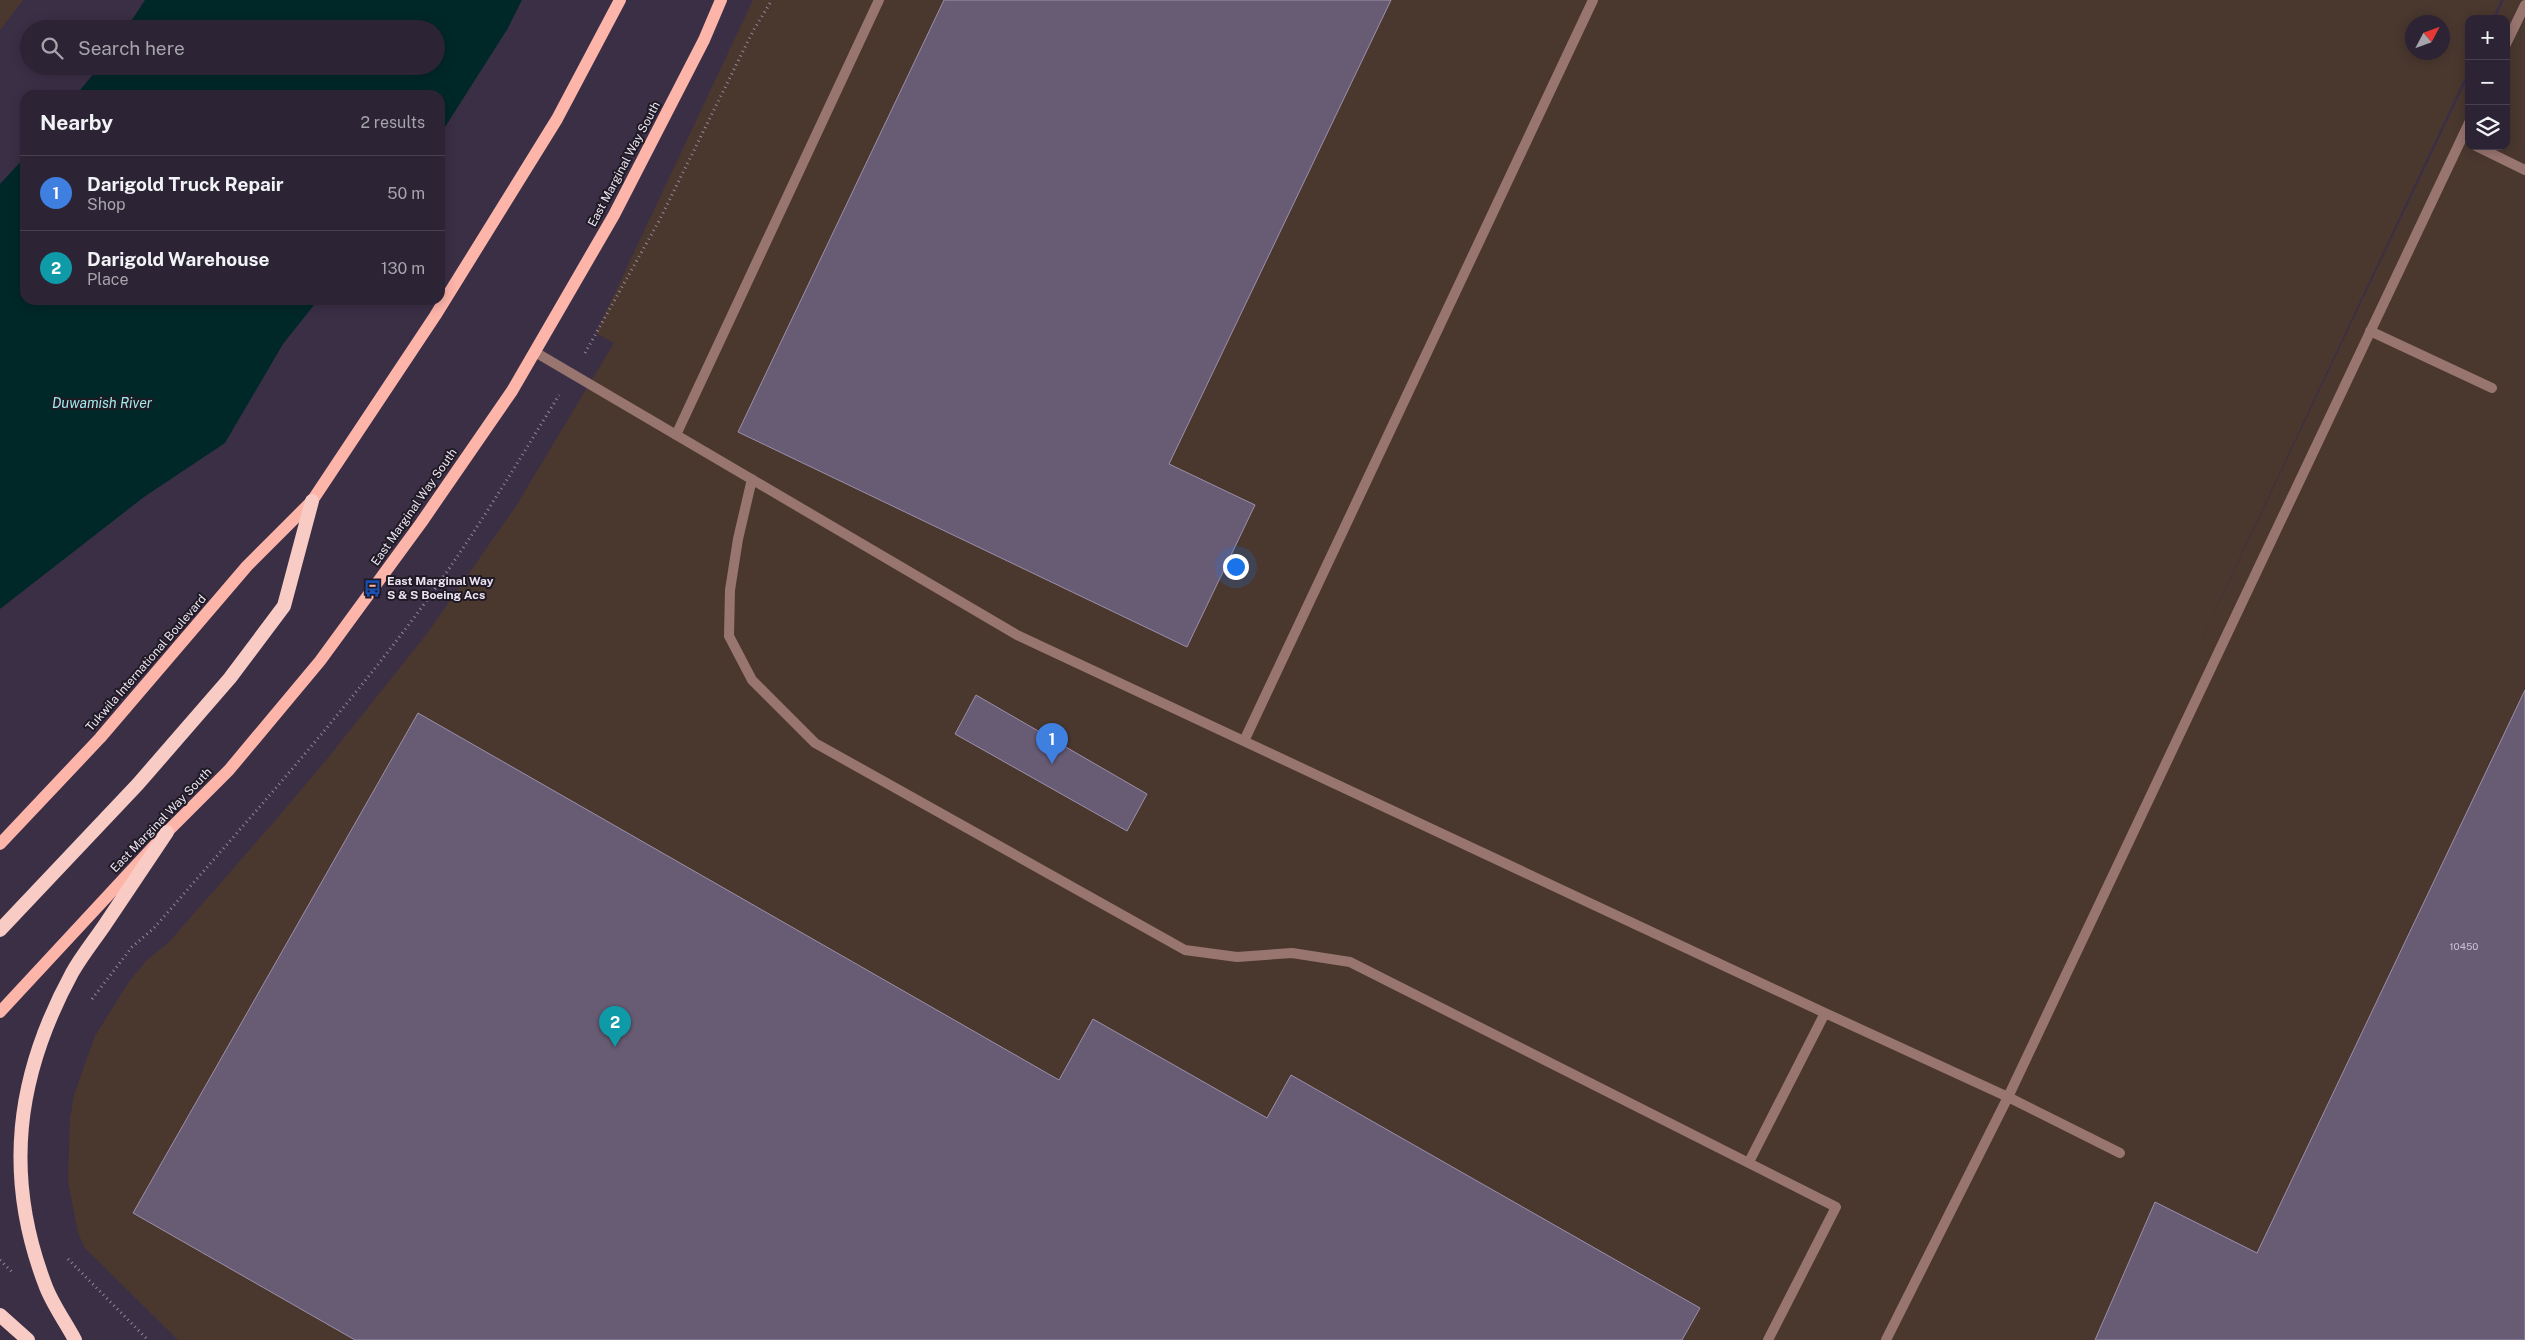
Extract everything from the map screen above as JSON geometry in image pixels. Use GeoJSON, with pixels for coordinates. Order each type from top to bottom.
{"type":"FeatureCollection","features":[{"type":"Feature","properties":{"kind":"highway"},"geometry":{"type":"LineString","coordinates":[[0,930],[138,784],[230,678],[284,606],[312,501]]}},
{"type":"Feature","properties":{"kind":"highway"},"geometry":{"type":"LineString","coordinates":[[75,1340],[47,1288],[28,1231],[21,1176],[20,1136],[26,1088],[38,1046],[72,973],[167,832]]}},
{"type":"Feature","properties":{"kind":"highway"},"geometry":{"type":"LineString","coordinates":[[0,1315],[28,1340]]}},
{"type":"Feature","properties":{"kind":"main road"},"geometry":{"type":"LineString","coordinates":[[445,300],[557,119],[620,0]]}},
{"type":"Feature","properties":{"kind":"main road","name":"East Marginal Way South"},"geometry":{"type":"LineString","coordinates":[[0,1012],[167,832],[228,770],[320,661],[421,523],[512,391],[614,215],[704,40],[721,0]]}},
{"type":"Feature","properties":{"kind":"main road"},"geometry":{"type":"LineString","coordinates":[[312,501],[442,305]]}},
{"type":"Feature","properties":{"kind":"main road","name":"Tukwila International Boulevard"},"geometry":{"type":"LineString","coordinates":[[0,844],[100,738],[246,566],[312,501]]}},
{"type":"Feature","properties":{"kind":"lane"},"geometry":{"type":"LineString","coordinates":[[676,435],[879,0]]}},
{"type":"Feature","properties":{"kind":"lane"},"geometry":{"type":"LineString","coordinates":[[1244,741],[1593,0]]}},
{"type":"Feature","properties":{"kind":"lane"},"geometry":{"type":"LineString","coordinates":[[2510,36],[2525,5]]}},
{"type":"Feature","properties":{"kind":"lane"},"geometry":{"type":"LineString","coordinates":[[1886,1340],[2008,1096],[2370,331],[2465,141]]}},
{"type":"Feature","properties":{"kind":"lane"},"geometry":{"type":"LineString","coordinates":[[2484,150],[2525,170]]}},
{"type":"Feature","properties":{"kind":"lane"},"geometry":{"type":"LineString","coordinates":[[2370,331],[2492,388]]}},
{"type":"Feature","properties":{"kind":"lane"},"geometry":{"type":"LineString","coordinates":[[535,352],[1017,635],[1825,1014],[2008,1096],[2120,1153]]}},
{"type":"Feature","properties":{"kind":"lane"},"geometry":{"type":"LineString","coordinates":[[752,479],[732,573],[729,636],[752,680],[815,743],[1185,950],[1238,957],[1292,953],[1350,962],[1836,1207],[1768,1340]]}},
{"type":"Feature","properties":{"kind":"lane"},"geometry":{"type":"LineString","coordinates":[[1749,1162],[1825,1014]]}},
{"type":"Feature","properties":{"kind":"path"},"geometry":{"type":"LineString","coordinates":[[88,1006],[119,962],[154,928],[264,802],[410,623],[498,495],[572,374],[663,214],[754,31],[772,0]]}},
{"type":"Feature","properties":{"kind":"path"},"geometry":{"type":"LineString","coordinates":[[65,1253],[68,1260],[148,1340]]}},
{"type":"Feature","properties":{"kind":"shaded area"},"geometry":{"type":"Polygon","coordinates":[[[0,0],[23,0],[0,30],[0,0]]]}},
{"type":"Feature","properties":{"kind":"shaded area"},"geometry":{"type":"Polygon","coordinates":[[[753,0],[2501,0],[2494,15],[2465,15],[2465,78],[2171,704],[2465,83],[2465,150],[2510,150],[2510,15],[2497,15],[2504,0],[2525,0],[2525,1340],[178,1340],[85,1248],[78,1233],[68,1181],[70,1119],[74,1095],[95,1036],[129,982],[146,961],[169,942],[273,823],[426,635],[516,506],[614,343],[596,333],[753,0]]]}},
{"type":"Feature","properties":{"kind":"water"},"geometry":{"type":"Polygon","coordinates":[[[145,0],[522,0],[508,28],[445,127],[445,90],[80,90],[93,75],[445,75],[445,20],[132,20],[145,0]]]}},
{"type":"Feature","properties":{"kind":"water","name":"Duwamish River"},"geometry":{"type":"Polygon","coordinates":[[[20,162],[20,305],[314,305],[283,344],[225,443],[144,497],[0,609],[0,184],[20,162]]]}},
{"type":"Feature","properties":{"kind":"building"},"geometry":{"type":"Polygon","coordinates":[[[944,0],[1391,0],[1169,464],[1255,505],[1187,647],[738,432],[944,0]]]}},
{"type":"Feature","properties":{"kind":"building"},"geometry":{"type":"Polygon","coordinates":[[[2525,690],[2525,1340],[2095,1340],[2155,1202],[2257,1253],[2525,690]]]}},
{"type":"Feature","properties":{"kind":"building"},"geometry":{"type":"Polygon","coordinates":[[[976,695],[1147,794],[1127,831],[955,734],[976,695]]]}},
{"type":"Feature","properties":{"kind":"building"},"geometry":{"type":"Polygon","coordinates":[[[418,713],[1059,1080],[1093,1019],[1267,1118],[1291,1075],[1700,1308],[1682,1340],[355,1340],[133,1213],[418,713]]]}},
{"type":"Feature","properties":{"kind":"place","name":"East Marginal Way S & S Boeing Acs"},"geometry":{"type":"Point","coordinates":[373,588]}},
{"type":"Feature","properties":{"kind":"place","name":"Darigold Truck Repair"},"geometry":{"type":"Point","coordinates":[1052,764]}},
{"type":"Feature","properties":{"kind":"place","name":"Darigold Warehouse"},"geometry":{"type":"Point","coordinates":[615,1047]}}]}
